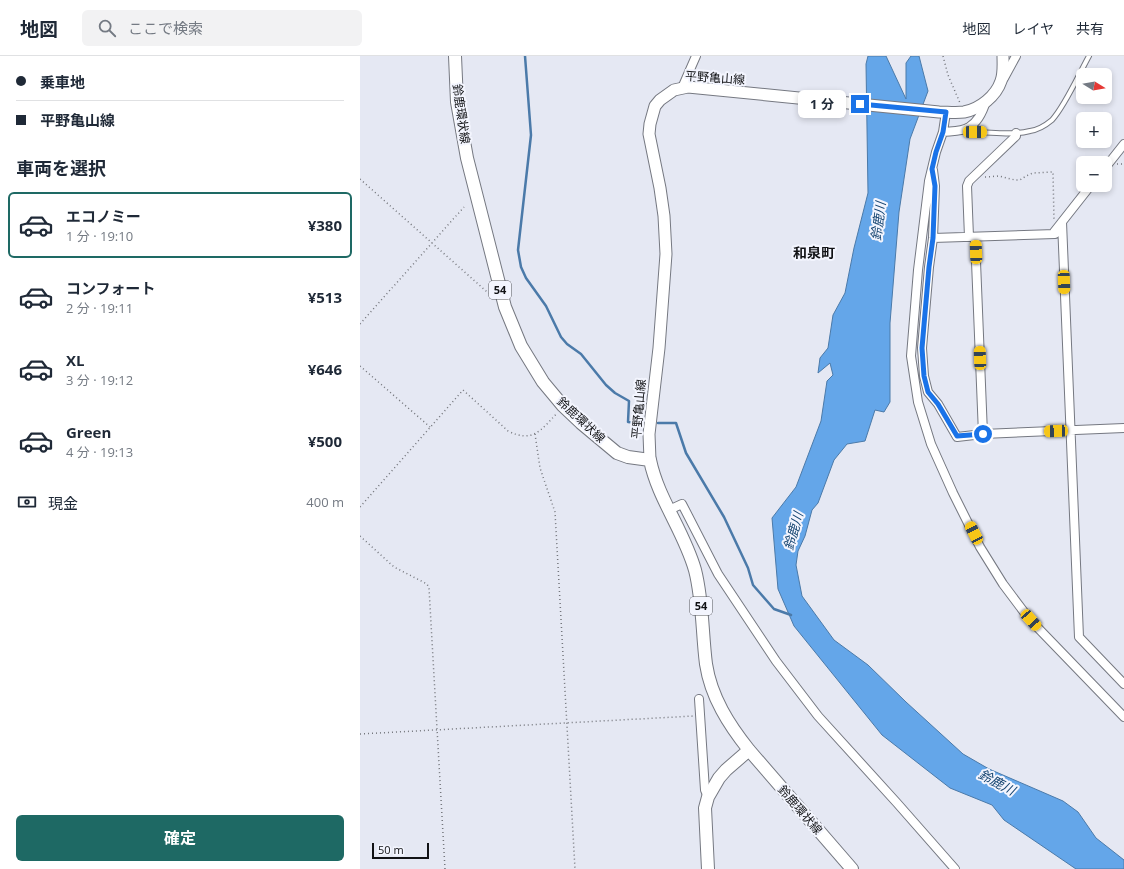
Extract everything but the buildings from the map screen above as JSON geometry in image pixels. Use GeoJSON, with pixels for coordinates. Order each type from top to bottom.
{"type":"FeatureCollection","features":[{"type":"Feature","properties":{"kind":"main road","name":"鈴鹿環状線"},"geometry":{"type":"LineString","coordinates":[[455,56],[457,102],[463,137],[480,212],[501,293],[510,322],[521,346],[535,370],[563,406],[581,423],[617,453],[628,457],[650,460],[656,482],[694,569],[700,596],[706,665],[712,690],[726,719],[749,750],[852,869]]}},
{"type":"Feature","properties":{"kind":"main road"},"geometry":{"type":"LineString","coordinates":[[998,89],[1002,79],[1003,56]]}},
{"type":"Feature","properties":{"kind":"main road","name":"平野亀山線"},"geometry":{"type":"LineString","coordinates":[[650,460],[648,434],[659,348],[666,254],[664,216],[650,134],[650,124],[655,106],[660,100],[667,94],[685,88],[942,112],[964,112],[975,108],[986,101],[994,95],[998,89]]}},
{"type":"Feature","properties":{"kind":"main road"},"geometry":{"type":"LineString","coordinates":[[708,869],[705,808],[708,797],[719,778],[749,750]]}},
{"type":"Feature","properties":{"kind":"street"},"geometry":{"type":"LineString","coordinates":[[685,88],[696,56]]}},
{"type":"Feature","properties":{"kind":"street"},"geometry":{"type":"LineString","coordinates":[[998,89],[1016,56]]}},
{"type":"Feature","properties":{"kind":"street"},"geometry":{"type":"LineString","coordinates":[[943,132],[969,128],[983,112],[986,101]]}},
{"type":"Feature","properties":{"kind":"street"},"geometry":{"type":"LineString","coordinates":[[942,112],[943,132],[936,152],[929,181],[923,218],[911,356],[918,402],[931,444],[956,500],[980,547],[1003,584],[1038,628],[1124,717]]}},
{"type":"Feature","properties":{"kind":"street"},"geometry":{"type":"LineString","coordinates":[[983,434],[972,237],[967,186],[969,181],[1016,136],[1016,133]]}},
{"type":"Feature","properties":{"kind":"street"},"geometry":{"type":"LineString","coordinates":[[1112,159],[1124,144]]}},
{"type":"Feature","properties":{"kind":"street"},"geometry":{"type":"LineString","coordinates":[[932,169],[935,186],[933,238],[922,348],[924,376],[928,392],[938,404],[957,436],[1124,428]]}},
{"type":"Feature","properties":{"kind":"street"},"geometry":{"type":"LineString","coordinates":[[933,238],[1055,234],[1054,232],[1086,192]]}},
{"type":"Feature","properties":{"kind":"street"},"geometry":{"type":"LineString","coordinates":[[1062,222],[1079,637],[1124,684]]}},
{"type":"Feature","properties":{"kind":"street"},"geometry":{"type":"LineString","coordinates":[[669,510],[682,504],[718,574],[776,662],[818,716],[897,802],[955,869]]}},
{"type":"Feature","properties":{"kind":"street"},"geometry":{"type":"LineString","coordinates":[[699,699],[705,790],[708,797]]}},
{"type":"Feature","properties":{"kind":"lane"},"geometry":{"type":"LineString","coordinates":[[969,128],[971,131],[975,132],[1016,133],[1033,131],[1052,120],[1089,56]]}},
{"type":"Feature","properties":{"kind":"path"},"geometry":{"type":"LineString","coordinates":[[944,56],[948,75],[964,112]]}},
{"type":"Feature","properties":{"kind":"path"},"geometry":{"type":"LineString","coordinates":[[975,176],[999,176],[1020,180],[1033,173],[1053,172],[1054,232]]}},
{"type":"Feature","properties":{"kind":"path"},"geometry":{"type":"LineString","coordinates":[[360,179],[486,291],[492,295],[501,293]]}},
{"type":"Feature","properties":{"kind":"path"},"geometry":{"type":"LineString","coordinates":[[360,324],[464,207]]}},
{"type":"Feature","properties":{"kind":"path"},"geometry":{"type":"LineString","coordinates":[[360,366],[430,427]]}},
{"type":"Feature","properties":{"kind":"path"},"geometry":{"type":"LineString","coordinates":[[360,507],[462,390],[508,431],[524,436],[536,434],[543,429],[563,406]]}},
{"type":"Feature","properties":{"kind":"path"},"geometry":{"type":"LineString","coordinates":[[536,434],[540,468],[556,512],[566,723],[575,869]]}},
{"type":"Feature","properties":{"kind":"path"},"geometry":{"type":"LineString","coordinates":[[360,536],[394,567],[429,586],[445,869]]}},
{"type":"Feature","properties":{"kind":"path"},"geometry":{"type":"LineString","coordinates":[[360,734],[700,715]]}},
{"type":"Feature","properties":{"kind":"water","name":"鈴鹿川"},"geometry":{"type":"Polygon","coordinates":[[[868,56],[886,56],[906,99],[906,63],[911,56],[919,56],[928,91],[910,139],[899,212],[890,323],[890,402],[884,412],[875,410],[865,441],[847,444],[834,460],[818,503],[812,510],[805,536],[798,551],[796,565],[802,596],[834,640],[868,665],[963,754],[989,769],[1063,801],[1078,812],[1096,838],[1124,860],[1124,869],[1076,869],[1004,820],[992,805],[950,788],[882,735],[794,626],[778,589],[772,518],[796,487],[821,421],[827,381],[833,375],[830,363],[818,373],[820,358],[828,348],[833,315],[845,293],[854,248],[868,193],[866,64],[868,56]]]}},
{"type":"Feature","properties":{"kind":"waterway"},"geometry":{"type":"LineString","coordinates":[[525,56],[531,135],[518,250],[521,267],[526,278],[546,306],[561,337],[567,344],[581,354],[606,385],[615,393],[629,401],[628,422],[638,423]]}},
{"type":"Feature","properties":{"kind":"waterway"},"geometry":{"type":"LineString","coordinates":[[658,423],[676,423],[686,453],[724,517],[748,568],[753,585],[774,609],[791,615]]}},
{"type":"Feature","properties":{"kind":"district","name":"和泉町"},"geometry":{"type":"Point","coordinates":[814,253]}},
{"type":"Feature","properties":{"kind":"route"},"geometry":{"type":"LineString","coordinates":[[860,104],[946,112],[943,132],[932,169],[935,179],[933,238],[922,348],[924,376],[928,392],[938,404],[957,436],[983,434]]}}]}
